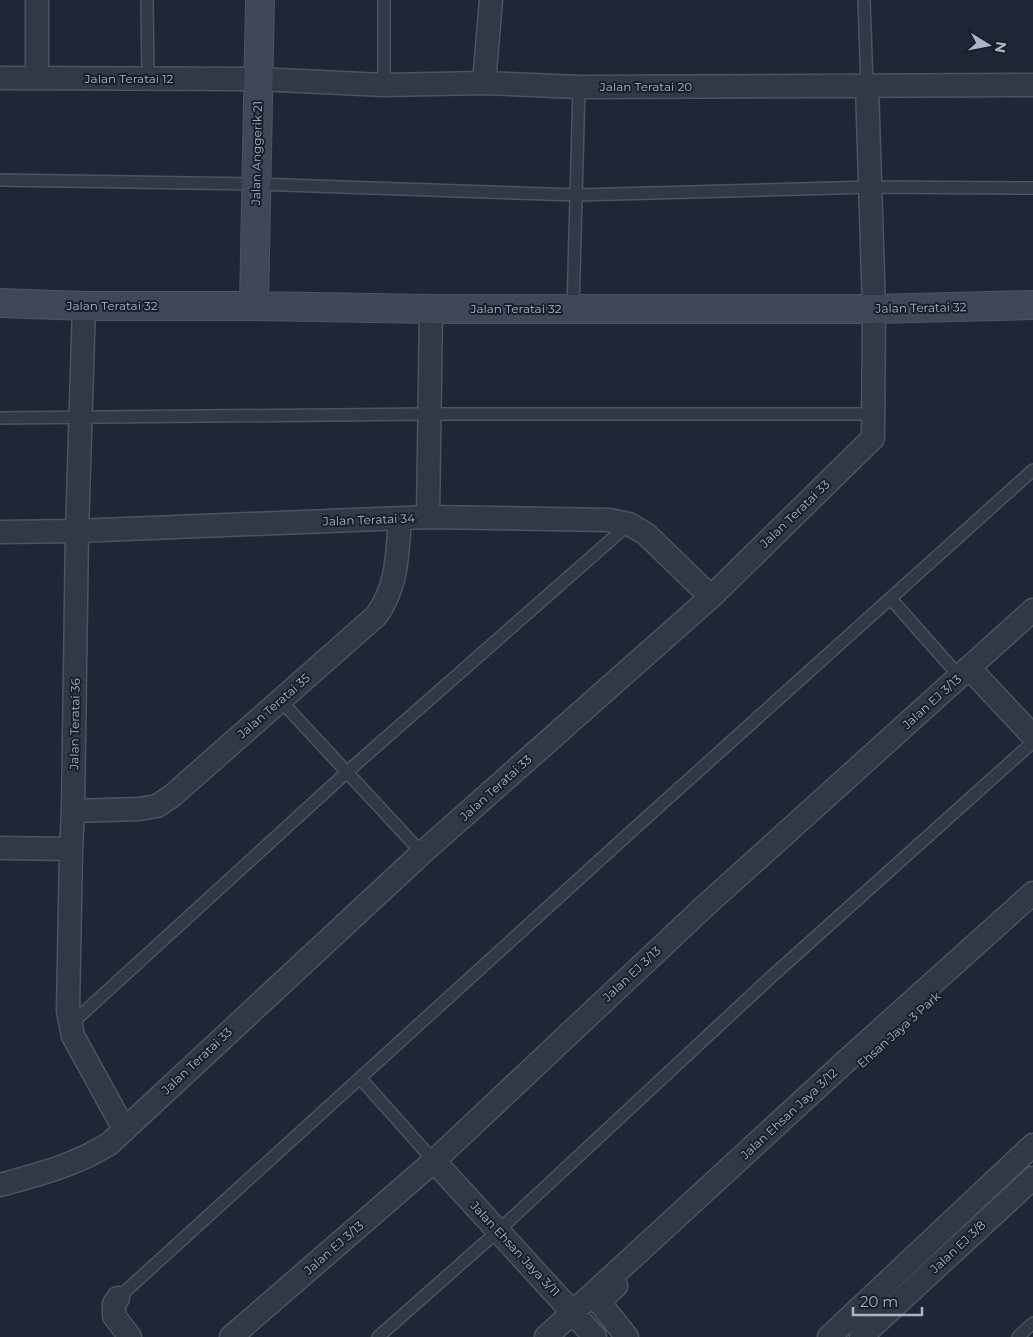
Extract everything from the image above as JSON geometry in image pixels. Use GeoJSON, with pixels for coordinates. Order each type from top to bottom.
{"type":"FeatureCollection","features":[{"type":"Feature","properties":{"kind":"street"},"geometry":{"type":"LineString","coordinates":[[37,0],[37,78]]}},
{"type":"Feature","properties":{"kind":"street","name":"Jalan Anggerik 21"},"geometry":{"type":"LineString","coordinates":[[254,306],[260,0]]}},
{"type":"Feature","properties":{"kind":"street"},"geometry":{"type":"LineString","coordinates":[[484,83],[491,0]]}},
{"type":"Feature","properties":{"kind":"street","name":"Jalan Teratai 12"},"geometry":{"type":"LineString","coordinates":[[0,78],[258,79]]}},
{"type":"Feature","properties":{"kind":"street","name":"Jalan Teratai 20"},"geometry":{"type":"LineString","coordinates":[[258,79],[384,85],[484,83],[579,87],[1033,85]]}},
{"type":"Feature","properties":{"kind":"street","name":"Jalan Teratai 33"},"geometry":{"type":"LineString","coordinates":[[0,1185],[53,1170],[92,1154],[109,1144],[124,1128],[422,853],[710,597],[872,438],[874,414],[874,309],[867,86]]}},
{"type":"Feature","properties":{"kind":"street","name":"Jalan Teratai 32"},"geometry":{"type":"LineString","coordinates":[[0,303],[84,306],[431,309],[874,309],[1033,305]]}},
{"type":"Feature","properties":{"kind":"street","name":"Jalan Teratai 36"},"geometry":{"type":"LineString","coordinates":[[84,306],[77,531],[68,1011],[73,1036],[124,1128]]}},
{"type":"Feature","properties":{"kind":"street"},"geometry":{"type":"LineString","coordinates":[[428,517],[431,309]]}},
{"type":"Feature","properties":{"kind":"street","name":"Jalan Teratai 34"},"geometry":{"type":"LineString","coordinates":[[0,532],[77,531],[428,517],[609,520],[629,524],[646,534],[710,597]]}},
{"type":"Feature","properties":{"kind":"street","name":"Jalan Teratai 35"},"geometry":{"type":"LineString","coordinates":[[73,811],[139,809],[157,806],[172,796],[376,616],[386,602],[395,573],[400,519]]}},
{"type":"Feature","properties":{"kind":"street","name":"Jalan EJ 3/13"},"geometry":{"type":"LineString","coordinates":[[231,1337],[434,1161],[705,906],[1033,610]]}},
{"type":"Feature","properties":{"kind":"street"},"geometry":{"type":"LineString","coordinates":[[965,673],[1033,736]]}},
{"type":"Feature","properties":{"kind":"street"},"geometry":{"type":"LineString","coordinates":[[0,848],[71,849]]}},
{"type":"Feature","properties":{"kind":"street","name":"Jalan Ehsan Jaya 3/12"},"geometry":{"type":"LineString","coordinates":[[546,1337],[1033,893]]}},
{"type":"Feature","properties":{"kind":"street","name":"Ehsan Jaya 3 Park"},"geometry":{"type":"LineString","coordinates":[[627,1337],[599,1302],[1033,910]]}},
{"type":"Feature","properties":{"kind":"street"},"geometry":{"type":"LineString","coordinates":[[829,1337],[1033,1145]]}},
{"type":"Feature","properties":{"kind":"street","name":"Jalan Ehsan Jaya 3/11"},"geometry":{"type":"LineString","coordinates":[[434,1161],[595,1337]]}},
{"type":"Feature","properties":{"kind":"street","name":"Jalan EJ 3/8"},"geometry":{"type":"LineString","coordinates":[[861,1337],[1033,1178]]}},
{"type":"Feature","properties":{"kind":"street"},"geometry":{"type":"LineString","coordinates":[[118,1298],[114,1304],[114,1316],[130,1337]]}},
{"type":"Feature","properties":{"kind":"lane"},"geometry":{"type":"LineString","coordinates":[[147,0],[148,79]]}},
{"type":"Feature","properties":{"kind":"lane"},"geometry":{"type":"LineString","coordinates":[[384,0],[384,85]]}},
{"type":"Feature","properties":{"kind":"lane"},"geometry":{"type":"LineString","coordinates":[[864,0],[867,86]]}},
{"type":"Feature","properties":{"kind":"lane"},"geometry":{"type":"LineString","coordinates":[[573,309],[579,87]]}},
{"type":"Feature","properties":{"kind":"lane"},"geometry":{"type":"LineString","coordinates":[[0,180],[256,184],[577,194],[871,187],[1033,188]]}},
{"type":"Feature","properties":{"kind":"lane"},"geometry":{"type":"LineString","coordinates":[[0,418],[430,414],[874,414]]}},
{"type":"Feature","properties":{"kind":"lane"},"geometry":{"type":"LineString","coordinates":[[118,1298],[635,828],[1033,470]]}},
{"type":"Feature","properties":{"kind":"lane"},"geometry":{"type":"LineString","coordinates":[[70,1025],[347,772],[629,524]]}},
{"type":"Feature","properties":{"kind":"lane"},"geometry":{"type":"LineString","coordinates":[[891,599],[965,673]]}},
{"type":"Feature","properties":{"kind":"lane"},"geometry":{"type":"LineString","coordinates":[[280,700],[422,853]]}},
{"type":"Feature","properties":{"kind":"lane"},"geometry":{"type":"LineString","coordinates":[[378,1337],[498,1231],[770,978],[1033,742]]}},
{"type":"Feature","properties":{"kind":"lane"},"geometry":{"type":"LineString","coordinates":[[361,1079],[434,1161]]}},
{"type":"Feature","properties":{"kind":"lane"},"geometry":{"type":"LineString","coordinates":[[1018,1337],[1033,1323]]}}]}
